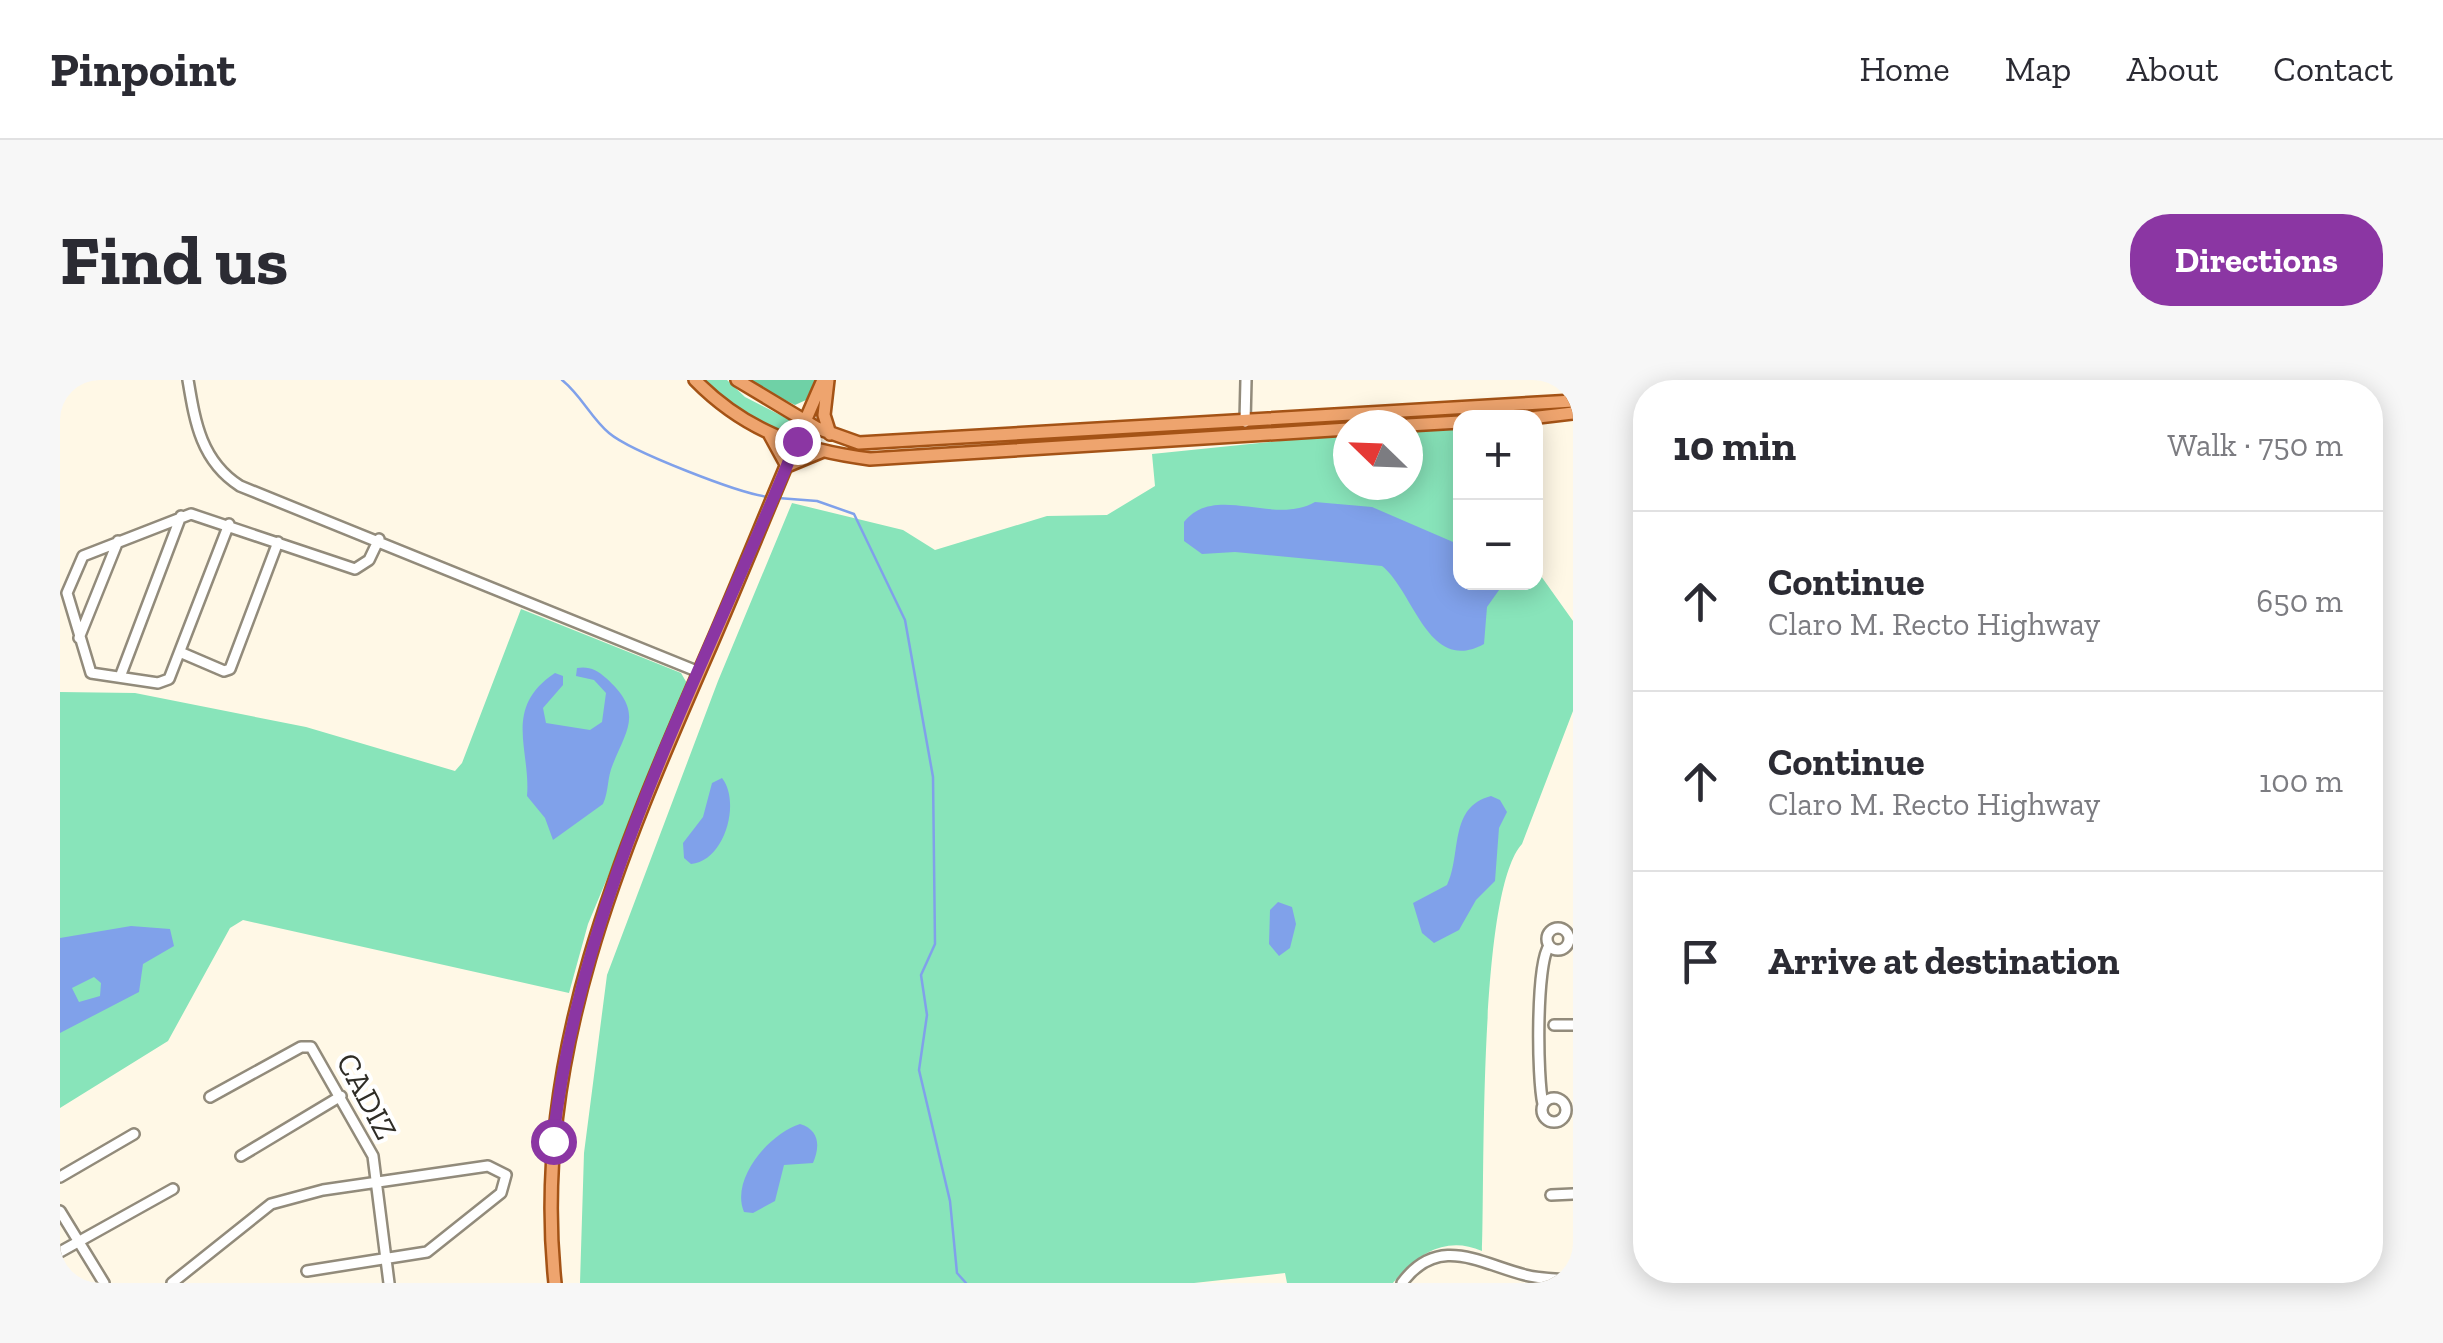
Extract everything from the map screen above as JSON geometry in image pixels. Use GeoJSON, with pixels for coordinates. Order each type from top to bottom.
{"type":"FeatureCollection","features":[{"type":"Feature","properties":{"kind":"main road"},"geometry":{"type":"LineString","coordinates":[[695,380],[735,418],[770,435],[825,451],[884,459],[1333,430]]}},
{"type":"Feature","properties":{"kind":"main road"},"geometry":{"type":"LineString","coordinates":[[737,380],[805,422],[860,443],[1573,400]]}},
{"type":"Feature","properties":{"kind":"main road"},"geometry":{"type":"LineString","coordinates":[[554,1283],[553,1141],[574,1005],[611,887],[826,380]]}},
{"type":"Feature","properties":{"kind":"main road"},"geometry":{"type":"LineString","coordinates":[[826,380],[824,415],[830,434]]}},
{"type":"Feature","properties":{"kind":"main road"},"geometry":{"type":"LineString","coordinates":[[1543,416],[1573,413]]}},
{"type":"Feature","properties":{"kind":"main road"},"geometry":{"type":"LineString","coordinates":[[1423,424],[1453,422]]}},
{"type":"Feature","properties":{"kind":"main road"},"geometry":{"type":"LineString","coordinates":[[770,435],[787,466]]}},
{"type":"Feature","properties":{"kind":"main road"},"geometry":{"type":"LineString","coordinates":[[787,466],[825,451]]}},
{"type":"Feature","properties":{"kind":"street"},"geometry":{"type":"LineString","coordinates":[[188,380],[201,439],[229,479],[699,672]]}},
{"type":"Feature","properties":{"kind":"street"},"geometry":{"type":"LineString","coordinates":[[1246,380],[1246,436]]}},
{"type":"Feature","properties":{"kind":"street"},"geometry":{"type":"LineString","coordinates":[[230,524],[182,653],[165,682],[91,673],[66,593],[78,560],[118,541],[181,516],[201,516],[230,524],[355,569],[369,560],[379,538]]}},
{"type":"Feature","properties":{"kind":"street"},"geometry":{"type":"LineString","coordinates":[[120,677],[181,516]]}},
{"type":"Feature","properties":{"kind":"street"},"geometry":{"type":"LineString","coordinates":[[78,638],[118,541]]}},
{"type":"Feature","properties":{"kind":"street"},"geometry":{"type":"LineString","coordinates":[[182,653],[224,671],[230,668],[278,542]]}},
{"type":"Feature","properties":{"kind":"street"},"geometry":{"type":"LineString","coordinates":[[1543,1104],[1557,1098],[1569,1110],[1560,1120],[1548,1121],[1543,1115],[1538,1033],[1542,960],[1549,946],[1547,935],[1555,928],[1566,930],[1571,940],[1563,949],[1549,946]]}},
{"type":"Feature","properties":{"kind":"street"},"geometry":{"type":"LineString","coordinates":[[1554,1026],[1573,1025]]}},
{"type":"Feature","properties":{"kind":"street","name":"CADIZ"},"geometry":{"type":"LineString","coordinates":[[210,1097],[306,1046],[367,1139],[389,1283]]}},
{"type":"Feature","properties":{"kind":"street"},"geometry":{"type":"LineString","coordinates":[[241,1156],[341,1096]]}},
{"type":"Feature","properties":{"kind":"street"},"geometry":{"type":"LineString","coordinates":[[60,1178],[134,1134]]}},
{"type":"Feature","properties":{"kind":"street"},"geometry":{"type":"LineString","coordinates":[[172,1283],[271,1204],[299,1194],[488,1166],[506,1174],[502,1193],[438,1246],[386,1261],[307,1271]]}},
{"type":"Feature","properties":{"kind":"street"},"geometry":{"type":"LineString","coordinates":[[60,1252],[173,1189]]}},
{"type":"Feature","properties":{"kind":"street"},"geometry":{"type":"LineString","coordinates":[[1551,1195],[1573,1194]]}},
{"type":"Feature","properties":{"kind":"street"},"geometry":{"type":"LineString","coordinates":[[60,1211],[104,1283]]}},
{"type":"Feature","properties":{"kind":"street"},"geometry":{"type":"LineString","coordinates":[[1402,1283],[1423,1262],[1452,1253],[1479,1257],[1528,1276],[1573,1280]]}},
{"type":"Feature","properties":{"kind":"green space"},"geometry":{"type":"Polygon","coordinates":[[[700,380],[727,380],[745,397],[792,421],[792,433],[755,424],[700,380]]]}},
{"type":"Feature","properties":{"kind":"green space"},"geometry":{"type":"Polygon","coordinates":[[[745,380],[815,380],[806,400],[795,405],[745,380]]]}},
{"type":"Feature","properties":{"kind":"green space"},"geometry":{"type":"Polygon","coordinates":[[[1453,428],[1453,590],[1543,590],[1543,579],[1573,621],[1573,711],[1508,872],[1498,917],[1487,1037],[1482,1251],[1444,1246],[1422,1256],[1393,1283],[1287,1283],[1285,1273],[1194,1283],[580,1283],[584,1153],[607,975],[718,681],[792,503],[903,530],[935,550],[1047,516],[1107,515],[1155,486],[1152,454],[1333,436],[1333,500],[1423,500],[1423,430],[1453,428]]]}},
{"type":"Feature","properties":{"kind":"green space"},"geometry":{"type":"Polygon","coordinates":[[[521,609],[681,673],[688,685],[588,924],[569,993],[243,920],[230,928],[168,1041],[60,1108],[60,692],[135,693],[306,727],[455,771],[462,763],[521,609]]]}},
{"type":"Feature","properties":{"kind":"water"},"geometry":{"type":"Polygon","coordinates":[[[1315,502],[1372,507],[1453,542],[1453,590],[1499,590],[1487,607],[1484,644],[1465,651],[1436,640],[1382,566],[1235,552],[1202,554],[1184,541],[1184,522],[1197,511],[1212,506],[1299,508],[1315,502]]]}},
{"type":"Feature","properties":{"kind":"water"},"geometry":{"type":"Polygon","coordinates":[[[577,668],[593,669],[618,690],[629,711],[629,721],[603,804],[553,840],[545,818],[527,796],[524,715],[539,686],[555,673],[563,676],[563,685],[543,708],[546,723],[590,730],[602,722],[606,693],[594,680],[576,676],[577,668]]]}},
{"type":"Feature","properties":{"kind":"water"},"geometry":{"type":"Polygon","coordinates":[[[722,778],[730,801],[726,829],[713,853],[691,864],[684,858],[683,843],[703,817],[712,783],[722,778]]]}},
{"type":"Feature","properties":{"kind":"water"},"geometry":{"type":"Polygon","coordinates":[[[1491,796],[1500,800],[1507,812],[1499,828],[1495,881],[1476,900],[1459,930],[1434,943],[1422,933],[1413,903],[1447,885],[1462,821],[1477,802],[1491,796]]]}},
{"type":"Feature","properties":{"kind":"water"},"geometry":{"type":"Polygon","coordinates":[[[1278,902],[1292,907],[1296,924],[1290,948],[1279,956],[1269,944],[1270,910],[1278,902]]]}},
{"type":"Feature","properties":{"kind":"water"},"geometry":{"type":"Polygon","coordinates":[[[131,926],[170,929],[174,946],[143,964],[139,992],[60,1033],[60,938],[131,926]],[[94,977],[72,988],[79,1002],[100,996],[101,983],[94,977]]]}},
{"type":"Feature","properties":{"kind":"water"},"geometry":{"type":"Polygon","coordinates":[[[800,1124],[811,1130],[817,1140],[813,1163],[784,1165],[775,1201],[753,1213],[744,1212],[743,1186],[756,1159],[777,1137],[800,1124]]]}},
{"type":"Feature","properties":{"kind":"waterway"},"geometry":{"type":"LineString","coordinates":[[562,380],[603,427],[621,441],[712,481],[770,497]]}},
{"type":"Feature","properties":{"kind":"waterway"},"geometry":{"type":"LineString","coordinates":[[778,498],[817,501],[854,514],[905,620],[933,777],[935,944],[921,975],[927,1015],[919,1070],[950,1201],[957,1273],[966,1283]]}},
{"type":"Feature","properties":{"kind":"route"},"geometry":{"type":"LineString","coordinates":[[553,1141],[572,1015],[611,887],[797,441]]}}]}
